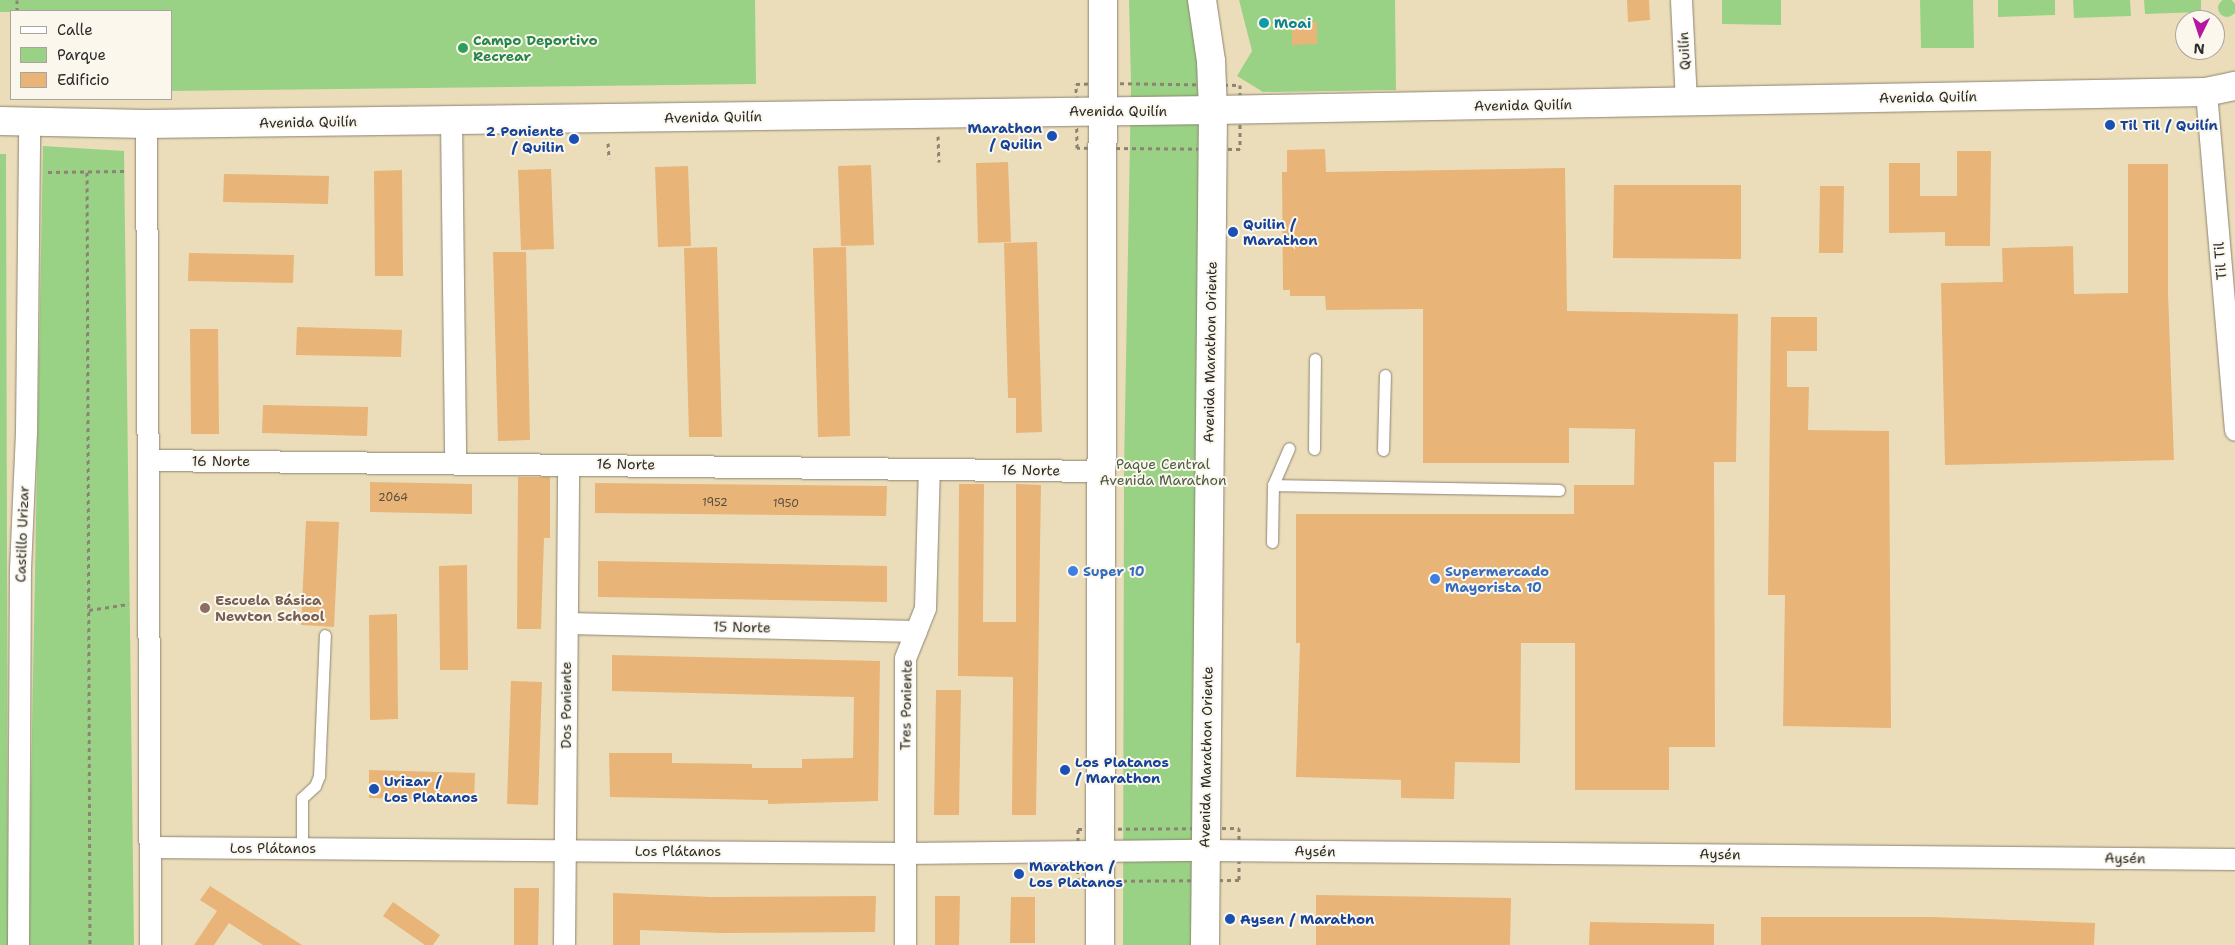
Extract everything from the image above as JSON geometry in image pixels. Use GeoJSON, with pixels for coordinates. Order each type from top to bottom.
{"type":"FeatureCollection","features":[{"type":"Feature","properties":{"kind":"main road"},"geometry":{"type":"LineString","coordinates":[[1100,945],[1104,471],[1103,0]]}},
{"type":"Feature","properties":{"kind":"main road","name":"Avenida Marathon Oriente"},"geometry":{"type":"LineString","coordinates":[[1202,0],[1211,61],[1213,110],[1205,945]]}},
{"type":"Feature","properties":{"kind":"main road","name":"Avenida Quilín"},"geometry":{"type":"LineString","coordinates":[[0,121],[146,124],[1213,110],[2206,92],[2235,86]]}},
{"type":"Feature","properties":{"kind":"street","name":"Quilín"},"geometry":{"type":"LineString","coordinates":[[1681,0],[1686,102]]}},
{"type":"Feature","properties":{"kind":"street","name":"Til Til"},"geometry":{"type":"LineString","coordinates":[[2206,92],[2235,430]]}},
{"type":"Feature","properties":{"kind":"street"},"geometry":{"type":"LineString","coordinates":[[451,119],[455,463]]}},
{"type":"Feature","properties":{"kind":"street","name":"Castillo Urizar"},"geometry":{"type":"LineString","coordinates":[[18,945],[20,569],[26,431],[29,123]]}},
{"type":"Feature","properties":{"kind":"street"},"geometry":{"type":"LineString","coordinates":[[146,124],[150,945]]}},
{"type":"Feature","properties":{"kind":"street","name":"16 Norte"},"geometry":{"type":"LineString","coordinates":[[148,460],[1104,471]]}},
{"type":"Feature","properties":{"kind":"street","name":"Dos Poniente"},"geometry":{"type":"LineString","coordinates":[[564,945],[568,465]]}},
{"type":"Feature","properties":{"kind":"street","name":"Tres Poniente"},"geometry":{"type":"LineString","coordinates":[[905,945],[905,658],[926,608],[930,469]]}},
{"type":"Feature","properties":{"kind":"street","name":"15 Norte"},"geometry":{"type":"LineString","coordinates":[[567,623],[916,631]]}},
{"type":"Feature","properties":{"kind":"street","name":"Los Plátanos"},"geometry":{"type":"LineString","coordinates":[[151,847],[904,853],[1206,850]]}},
{"type":"Feature","properties":{"kind":"street","name":"Aysén"},"geometry":{"type":"LineString","coordinates":[[1206,850],[2235,859]]}},
{"type":"Feature","properties":{"kind":"lane"},"geometry":{"type":"LineString","coordinates":[[1314,448],[1315,359]]}},
{"type":"Feature","properties":{"kind":"lane"},"geometry":{"type":"LineString","coordinates":[[1383,450],[1385,375]]}},
{"type":"Feature","properties":{"kind":"lane"},"geometry":{"type":"LineString","coordinates":[[1272,542],[1273,485],[1289,448]]}},
{"type":"Feature","properties":{"kind":"lane"},"geometry":{"type":"LineString","coordinates":[[1273,485],[1559,490]]}},
{"type":"Feature","properties":{"kind":"lane"},"geometry":{"type":"LineString","coordinates":[[302,848],[302,798],[315,786],[319,776],[325,635]]}},
{"type":"Feature","properties":{"kind":"path"},"geometry":{"type":"LineString","coordinates":[[28,172],[146,171]]}},
{"type":"Feature","properties":{"kind":"path"},"geometry":{"type":"LineString","coordinates":[[87,172],[90,945]]}},
{"type":"Feature","properties":{"kind":"path"},"geometry":{"type":"LineString","coordinates":[[89,610],[149,601]]}},
{"type":"Feature","properties":{"kind":"green space"},"geometry":{"type":"Polygon","coordinates":[[[2227,-1],[2236,8],[2233,14],[2227,17],[2225,16],[2225,10],[2219,10],[2218,8],[2221,2],[2227,-1]]]}},
{"type":"Feature","properties":{"kind":"green space","name":"Campo Deportivo Recrear"},"geometry":{"type":"Polygon","coordinates":[[[0,0],[755,0],[756,84],[172,91],[172,10],[10,10],[10,12],[0,12],[0,0]]]}},
{"type":"Feature","properties":{"kind":"green space","name":"Paque Central Avenida Marathon"},"geometry":{"type":"Polygon","coordinates":[[[1129,0],[1192,0],[1203,82],[1196,945],[1123,945],[1124,469],[1131,85],[1129,0]]]}},
{"type":"Feature","properties":{"kind":"green space"},"geometry":{"type":"Polygon","coordinates":[[[1239,0],[1395,0],[1396,90],[1263,92],[1237,76],[1252,51],[1239,0]]]}},
{"type":"Feature","properties":{"kind":"green space"},"geometry":{"type":"Polygon","coordinates":[[[1722,0],[1781,0],[1781,25],[1722,24],[1722,0]]]}},
{"type":"Feature","properties":{"kind":"green space"},"geometry":{"type":"Polygon","coordinates":[[[1920,0],[1973,0],[1974,48],[1921,48],[1920,0]]]}},
{"type":"Feature","properties":{"kind":"green space"},"geometry":{"type":"Polygon","coordinates":[[[1998,0],[2055,0],[2055,15],[1998,17],[1998,0]]]}},
{"type":"Feature","properties":{"kind":"green space"},"geometry":{"type":"Polygon","coordinates":[[[2073,0],[2130,0],[2131,16],[2074,18],[2073,0]]]}},
{"type":"Feature","properties":{"kind":"green space"},"geometry":{"type":"Polygon","coordinates":[[[2144,0],[2201,0],[2201,10],[2175,10],[2175,13],[2145,14],[2144,0]]]}},
{"type":"Feature","properties":{"kind":"green space"},"geometry":{"type":"Polygon","coordinates":[[[43,146],[124,151],[134,945],[28,945],[43,146]]]}},
{"type":"Feature","properties":{"kind":"green space"},"geometry":{"type":"Polygon","coordinates":[[[0,154],[6,154],[8,945],[0,945],[0,154]]]}},
{"type":"Feature","properties":{"kind":"building"},"geometry":{"type":"Polygon","coordinates":[[[1627,0],[1649,0],[1650,20],[1628,22],[1627,0]]]}},
{"type":"Feature","properties":{"kind":"building"},"geometry":{"type":"Polygon","coordinates":[[[1317,22],[1317,44],[1292,45],[1292,23],[1317,22]]]}},
{"type":"Feature","properties":{"kind":"building"},"geometry":{"type":"Polygon","coordinates":[[[1325,149],[1326,172],[1565,168],[1567,311],[1738,314],[1736,462],[1714,462],[1715,747],[1669,747],[1669,790],[1575,790],[1575,643],[1521,643],[1520,763],[1455,762],[1454,799],[1401,798],[1401,780],[1296,777],[1300,643],[1296,643],[1296,514],[1574,514],[1574,485],[1634,485],[1635,429],[1569,428],[1569,463],[1423,463],[1423,309],[1326,310],[1325,296],[1290,296],[1290,290],[1283,290],[1282,172],[1287,172],[1287,150],[1325,149]]]}},
{"type":"Feature","properties":{"kind":"building"},"geometry":{"type":"Polygon","coordinates":[[[1957,151],[1991,151],[1990,246],[1945,246],[1945,232],[1889,233],[1889,163],[1920,163],[1920,196],[1957,196],[1957,151]]]}},
{"type":"Feature","properties":{"kind":"building"},"geometry":{"type":"Polygon","coordinates":[[[1008,162],[1011,242],[978,243],[976,163],[1008,162]]]}},
{"type":"Feature","properties":{"kind":"building"},"geometry":{"type":"Polygon","coordinates":[[[2128,164],[2168,164],[2168,292],[2174,460],[1945,465],[1941,283],[2003,282],[2002,248],[2073,246],[2074,294],[2128,293],[2128,164]]]}},
{"type":"Feature","properties":{"kind":"building"},"geometry":{"type":"Polygon","coordinates":[[[871,165],[874,245],[841,246],[838,166],[871,165]]]}},
{"type":"Feature","properties":{"kind":"building"},"geometry":{"type":"Polygon","coordinates":[[[688,166],[691,246],[658,247],[655,167],[688,166]]]}},
{"type":"Feature","properties":{"kind":"building"},"geometry":{"type":"Polygon","coordinates":[[[551,169],[554,249],[521,250],[518,170],[551,169]]]}},
{"type":"Feature","properties":{"kind":"building"},"geometry":{"type":"Polygon","coordinates":[[[402,170],[403,276],[375,276],[374,171],[402,170]]]}},
{"type":"Feature","properties":{"kind":"building"},"geometry":{"type":"Polygon","coordinates":[[[224,174],[329,176],[328,204],[223,202],[224,174]]]}},
{"type":"Feature","properties":{"kind":"building"},"geometry":{"type":"Polygon","coordinates":[[[1614,185],[1741,185],[1741,259],[1613,258],[1614,185]]]}},
{"type":"Feature","properties":{"kind":"building"},"geometry":{"type":"Polygon","coordinates":[[[1820,186],[1844,186],[1843,253],[1819,253],[1820,186]]]}},
{"type":"Feature","properties":{"kind":"building"},"geometry":{"type":"Polygon","coordinates":[[[1037,242],[1042,432],[1016,433],[1016,398],[1008,398],[1004,243],[1037,242]]]}},
{"type":"Feature","properties":{"kind":"building"},"geometry":{"type":"Polygon","coordinates":[[[717,247],[722,437],[689,437],[684,248],[717,247]]]}},
{"type":"Feature","properties":{"kind":"building"},"geometry":{"type":"Polygon","coordinates":[[[846,247],[850,436],[818,437],[813,248],[846,247]]]}},
{"type":"Feature","properties":{"kind":"building"},"geometry":{"type":"Polygon","coordinates":[[[493,252],[526,252],[530,440],[498,441],[493,252]]]}},
{"type":"Feature","properties":{"kind":"building"},"geometry":{"type":"Polygon","coordinates":[[[189,253],[294,255],[293,283],[188,281],[189,253]]]}},
{"type":"Feature","properties":{"kind":"building"},"geometry":{"type":"Polygon","coordinates":[[[1771,317],[1817,317],[1817,351],[1787,351],[1787,387],[1809,387],[1808,430],[1889,431],[1891,728],[1783,726],[1785,595],[1768,595],[1771,317]]]}},
{"type":"Feature","properties":{"kind":"building"},"geometry":{"type":"Polygon","coordinates":[[[297,327],[402,330],[401,357],[296,355],[297,327]]]}},
{"type":"Feature","properties":{"kind":"building"},"geometry":{"type":"Polygon","coordinates":[[[190,329],[218,329],[219,434],[191,434],[190,329]]]}},
{"type":"Feature","properties":{"kind":"building"},"geometry":{"type":"Polygon","coordinates":[[[263,405],[368,407],[367,436],[262,433],[263,405]]]}},
{"type":"Feature","properties":{"kind":"building"},"geometry":{"type":"Polygon","coordinates":[[[518,477],[550,477],[550,538],[544,538],[541,629],[517,629],[518,477]]]}},
{"type":"Feature","properties":{"kind":"building"},"geometry":{"type":"Polygon","coordinates":[[[370,482],[472,484],[472,514],[370,512],[370,482]]]}},
{"type":"Feature","properties":{"kind":"building"},"geometry":{"type":"Polygon","coordinates":[[[595,483],[887,486],[886,516],[595,513],[595,483]]]}},
{"type":"Feature","properties":{"kind":"building"},"geometry":{"type":"Polygon","coordinates":[[[959,484],[984,484],[983,622],[1016,622],[1016,484],[1041,485],[1036,815],[1012,815],[1013,677],[958,676],[959,484]]]}},
{"type":"Feature","properties":{"kind":"building"},"geometry":{"type":"Polygon","coordinates":[[[306,521],[339,522],[334,627],[301,625],[306,521]]]}},
{"type":"Feature","properties":{"kind":"building"},"geometry":{"type":"Polygon","coordinates":[[[598,561],[887,566],[887,602],[598,597],[598,561]]]}},
{"type":"Feature","properties":{"kind":"building"},"geometry":{"type":"Polygon","coordinates":[[[467,565],[468,670],[440,670],[439,566],[467,565]]]}},
{"type":"Feature","properties":{"kind":"building"},"geometry":{"type":"Polygon","coordinates":[[[397,614],[398,719],[370,720],[369,615],[397,614]]]}},
{"type":"Feature","properties":{"kind":"building"},"geometry":{"type":"Polygon","coordinates":[[[612,655],[880,661],[878,801],[768,804],[768,800],[610,797],[609,753],[672,753],[672,763],[752,764],[752,768],[802,768],[802,759],[853,758],[854,697],[612,691],[612,655]]]}},
{"type":"Feature","properties":{"kind":"building"},"geometry":{"type":"Polygon","coordinates":[[[511,681],[542,682],[538,805],[507,804],[511,681]]]}},
{"type":"Feature","properties":{"kind":"building"},"geometry":{"type":"Polygon","coordinates":[[[936,690],[961,690],[959,815],[934,815],[936,690]]]}},
{"type":"Feature","properties":{"kind":"building"},"geometry":{"type":"Polygon","coordinates":[[[369,770],[475,773],[474,801],[369,798],[369,770]]]}},
{"type":"Feature","properties":{"kind":"building"},"geometry":{"type":"Polygon","coordinates":[[[210,886],[302,945],[263,945],[229,923],[214,945],[194,945],[217,911],[200,900],[210,886]]]}},
{"type":"Feature","properties":{"kind":"building"},"geometry":{"type":"Polygon","coordinates":[[[514,888],[539,888],[538,945],[514,945],[514,888]]]}},
{"type":"Feature","properties":{"kind":"building"},"geometry":{"type":"Polygon","coordinates":[[[613,893],[711,897],[876,896],[875,932],[721,933],[640,930],[640,945],[613,945],[613,893]]]}},
{"type":"Feature","properties":{"kind":"building"},"geometry":{"type":"Polygon","coordinates":[[[1316,895],[1511,898],[1510,945],[1316,945],[1316,895]]]}},
{"type":"Feature","properties":{"kind":"building"},"geometry":{"type":"Polygon","coordinates":[[[935,896],[960,896],[959,945],[935,945],[935,896]]]}},
{"type":"Feature","properties":{"kind":"building"},"geometry":{"type":"Polygon","coordinates":[[[1011,897],[1035,897],[1035,943],[1010,943],[1011,897]]]}},
{"type":"Feature","properties":{"kind":"building"},"geometry":{"type":"Polygon","coordinates":[[[393,902],[440,935],[433,945],[425,945],[383,916],[393,902]]]}},
{"type":"Feature","properties":{"kind":"building"},"geometry":{"type":"Polygon","coordinates":[[[1761,917],[1932,917],[2095,923],[2094,945],[1761,945],[1761,917]]]}},
{"type":"Feature","properties":{"kind":"building"},"geometry":{"type":"Polygon","coordinates":[[[1590,922],[1714,924],[1714,945],[1589,945],[1590,922]]]}},
{"type":"Feature","properties":{"kind":"place","name":"Moai"},"geometry":{"type":"Point","coordinates":[1264,23]}},
{"type":"Feature","properties":{"kind":"place","name":"Campo Deportivo Recrear"},"geometry":{"type":"Point","coordinates":[463,48]}},
{"type":"Feature","properties":{"kind":"place","name":"Til Til / Quilín"},"geometry":{"type":"Point","coordinates":[2110,125]}},
{"type":"Feature","properties":{"kind":"place","name":"Marathon / Quilin"},"geometry":{"type":"Point","coordinates":[1052,136]}},
{"type":"Feature","properties":{"kind":"place","name":"2 Poniente / Quilin"},"geometry":{"type":"Point","coordinates":[574,139]}},
{"type":"Feature","properties":{"kind":"place","name":"Quilin / Marathon"},"geometry":{"type":"Point","coordinates":[1233,232]}},
{"type":"Feature","properties":{"kind":"place","name":"Super 10"},"geometry":{"type":"Point","coordinates":[1073,571]}},
{"type":"Feature","properties":{"kind":"place","name":"Supermercado Mayorista 10"},"geometry":{"type":"Point","coordinates":[1435,579]}},
{"type":"Feature","properties":{"kind":"place","name":"Escuela Básica Newton School"},"geometry":{"type":"Point","coordinates":[205,608]}},
{"type":"Feature","properties":{"kind":"place","name":"Los Platanos / Marathon"},"geometry":{"type":"Point","coordinates":[1065,770]}},
{"type":"Feature","properties":{"kind":"place","name":"Urizar / Los Platanos"},"geometry":{"type":"Point","coordinates":[374,789]}},
{"type":"Feature","properties":{"kind":"place","name":"Marathon / Los Platanos"},"geometry":{"type":"Point","coordinates":[1019,874]}},
{"type":"Feature","properties":{"kind":"place","name":"Aysen / Marathon"},"geometry":{"type":"Point","coordinates":[1230,919]}}]}
